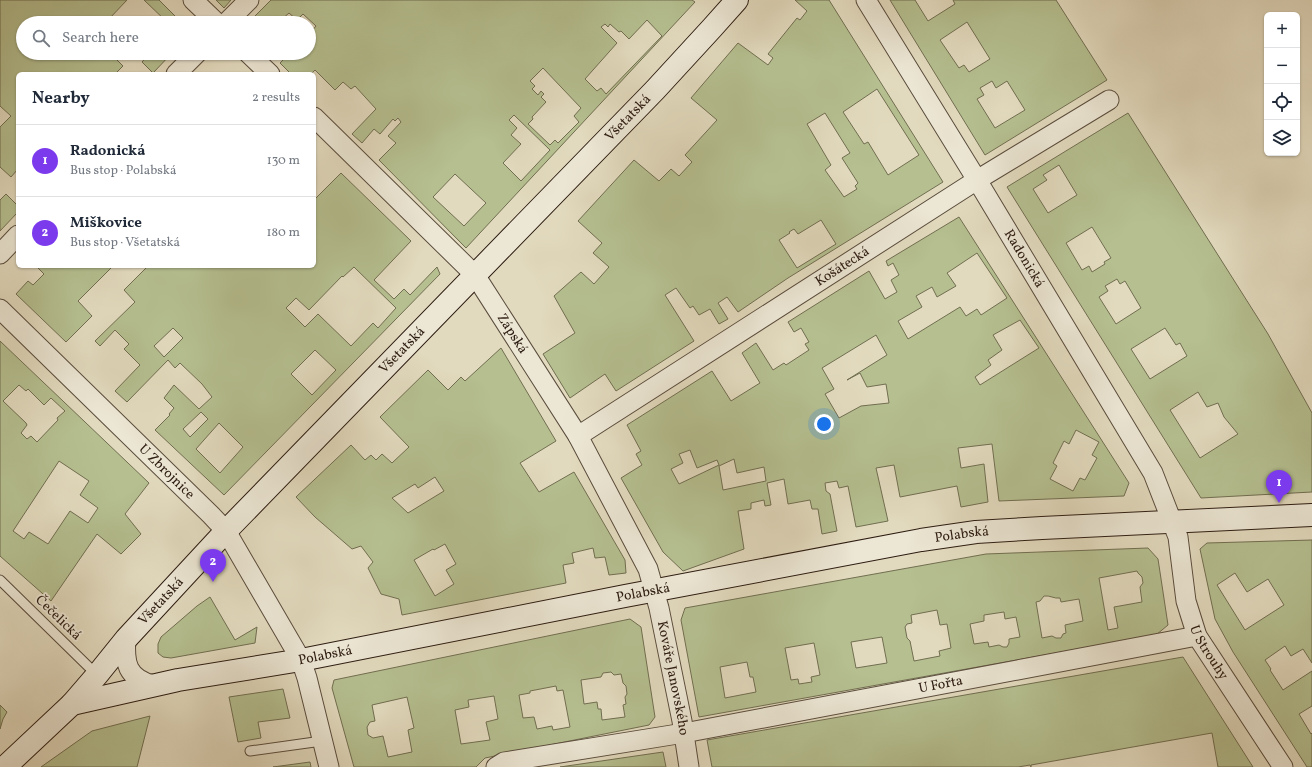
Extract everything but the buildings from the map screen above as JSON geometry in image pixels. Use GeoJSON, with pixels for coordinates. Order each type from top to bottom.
{"type":"FeatureCollection","features":[{"type":"Feature","properties":{"kind":"street"},"geometry":{"type":"LineString","coordinates":[[193,0],[210,16]]}},
{"type":"Feature","properties":{"kind":"street"},"geometry":{"type":"LineString","coordinates":[[233,16],[249,0]]}},
{"type":"Feature","properties":{"kind":"street","name":"Všetatská"},"geometry":{"type":"LineString","coordinates":[[72,704],[98,675],[126,639],[226,531],[655,90],[737,0]]}},
{"type":"Feature","properties":{"kind":"street","name":"Radonická"},"geometry":{"type":"LineString","coordinates":[[866,0],[977,180],[1153,473],[1172,522]]}},
{"type":"Feature","properties":{"kind":"street"},"geometry":{"type":"LineString","coordinates":[[178,72],[190,60]]}},
{"type":"Feature","properties":{"kind":"street"},"geometry":{"type":"LineString","coordinates":[[255,60],[268,72]]}},
{"type":"Feature","properties":{"kind":"street","name":"Košátecká"},"geometry":{"type":"LineString","coordinates":[[578,436],[977,180],[1109,100]]}},
{"type":"Feature","properties":{"kind":"street","name":"Zápská"},"geometry":{"type":"LineString","coordinates":[[316,120],[475,275],[578,436],[648,569],[654,590]]}},
{"type":"Feature","properties":{"kind":"street"},"geometry":{"type":"LineString","coordinates":[[0,254],[16,237]]}},
{"type":"Feature","properties":{"kind":"street","name":"U Zbrojnice"},"geometry":{"type":"LineString","coordinates":[[0,309],[211,514],[226,531],[301,660],[307,678],[329,767]]}},
{"type":"Feature","properties":{"kind":"street","name":"Polabská"},"geometry":{"type":"LineString","coordinates":[[72,704],[153,685],[301,660],[654,590],[921,540],[976,532],[1312,515]]}},
{"type":"Feature","properties":{"kind":"street","name":"U Strouhy"},"geometry":{"type":"LineString","coordinates":[[1172,522],[1178,537],[1186,601],[1197,636],[1283,767]]}},
{"type":"Feature","properties":{"kind":"street","name":"Kováře Janovského"},"geometry":{"type":"LineString","coordinates":[[654,590],[684,732],[689,767]]}},
{"type":"Feature","properties":{"kind":"street","name":"U Fořta"},"geometry":{"type":"LineString","coordinates":[[684,732],[1197,636]]}},
{"type":"Feature","properties":{"kind":"street"},"geometry":{"type":"LineString","coordinates":[[126,639],[126,663],[137,679],[144,683],[153,685]]}},
{"type":"Feature","properties":{"kind":"street"},"geometry":{"type":"LineString","coordinates":[[5,767],[72,704]]}},
{"type":"Feature","properties":{"kind":"street"},"geometry":{"type":"LineString","coordinates":[[496,767],[504,762],[684,732]]}},
{"type":"Feature","properties":{"kind":"lane","name":"Čečelická"},"geometry":{"type":"LineString","coordinates":[[0,580],[98,675]]}},
{"type":"Feature","properties":{"kind":"lane"},"geometry":{"type":"LineString","coordinates":[[250,751],[322,741]]}},
{"type":"Feature","properties":{"kind":"green space"},"geometry":{"type":"Polygon","coordinates":[[[0,0],[127,0],[112,16],[16,16],[16,60],[117,60],[123,66],[117,72],[16,72],[16,171],[11,177],[0,167],[0,127],[11,116],[0,106],[0,0]]]}},
{"type":"Feature","properties":{"kind":"green space"},"geometry":{"type":"Polygon","coordinates":[[[144,0],[159,0],[175,16],[161,16],[144,0]]]}},
{"type":"Feature","properties":{"kind":"green space"},"geometry":{"type":"Polygon","coordinates":[[[216,0],[231,0],[224,8],[216,0]]]}},
{"type":"Feature","properties":{"kind":"green space"},"geometry":{"type":"Polygon","coordinates":[[[271,0],[692,0],[695,2],[466,248],[379,160],[396,143],[388,136],[401,122],[398,118],[395,121],[393,119],[380,134],[374,129],[362,143],[352,134],[376,109],[355,86],[351,89],[343,82],[335,90],[315,70],[313,72],[289,72],[280,63],[283,60],[316,60],[316,16],[305,16],[303,14],[301,16],[292,16],[289,13],[286,16],[255,16],[271,0]],[[647,20],[629,39],[621,31],[619,32],[610,24],[608,27],[605,24],[601,27],[617,43],[585,79],[597,91],[601,88],[606,94],[662,36],[647,20]],[[543,68],[530,81],[535,86],[532,89],[538,95],[541,91],[544,94],[541,97],[546,102],[532,117],[533,119],[528,124],[550,145],[555,140],[558,143],[579,122],[574,116],[581,108],[543,68]],[[514,115],[509,120],[517,128],[511,135],[521,144],[503,163],[521,181],[550,150],[514,115]],[[455,174],[433,197],[464,226],[486,203],[455,174]]]}},
{"type":"Feature","properties":{"kind":"green space"},"geometry":{"type":"Polygon","coordinates":[[[795,0],[829,0],[943,182],[788,278],[738,312],[727,297],[718,303],[728,319],[719,324],[710,309],[699,315],[693,306],[690,308],[676,288],[665,295],[694,341],[616,391],[605,374],[570,398],[543,354],[575,333],[554,296],[581,272],[594,284],[609,267],[593,253],[602,243],[578,221],[634,160],[659,181],[671,169],[679,176],[692,162],[685,155],[717,120],[691,98],[738,43],[768,65],[773,58],[768,54],[797,18],[800,20],[807,11],[795,0]],[[877,89],[843,112],[864,144],[868,142],[888,175],[919,155],[877,89]],[[825,113],[807,124],[831,165],[825,170],[844,197],[857,189],[855,186],[858,183],[842,158],[850,153],[825,113]],[[821,220],[798,234],[794,229],[779,240],[797,268],[836,244],[821,220]]]}},
{"type":"Feature","properties":{"kind":"green space"},"geometry":{"type":"Polygon","coordinates":[[[890,0],[915,0],[928,21],[955,4],[953,0],[1056,0],[1107,80],[985,155],[890,0]],[[967,22],[940,40],[959,68],[964,65],[969,72],[990,59],[967,22]],[[992,81],[980,88],[984,95],[977,99],[995,128],[1025,110],[1007,81],[996,88],[992,81]]]}},
{"type":"Feature","properties":{"kind":"green space"},"geometry":{"type":"Polygon","coordinates":[[[144,60],[165,60],[154,72],[152,72],[142,62],[144,60]]]}},
{"type":"Feature","properties":{"kind":"green space"},"geometry":{"type":"Polygon","coordinates":[[[1128,113],[1268,334],[1312,413],[1312,492],[1201,498],[1007,187],[1128,113]],[[1059,165],[1043,175],[1047,180],[1033,189],[1048,213],[1077,195],[1059,165]],[[1092,227],[1066,243],[1082,270],[1089,266],[1092,272],[1105,264],[1104,262],[1111,258],[1092,227]],[[1117,279],[1105,286],[1108,291],[1099,297],[1116,324],[1141,308],[1125,281],[1120,284],[1117,279]],[[1165,328],[1131,349],[1150,379],[1187,356],[1180,343],[1176,345],[1165,328]],[[1198,392],[1170,410],[1200,458],[1238,434],[1224,417],[1218,403],[1207,407],[1198,392]]]}},
{"type":"Feature","properties":{"kind":"green space"},"geometry":{"type":"Polygon","coordinates":[[[341,173],[411,241],[374,280],[394,299],[404,289],[410,295],[437,267],[440,274],[224,495],[155,430],[170,415],[169,414],[174,408],[164,398],[174,385],[199,409],[212,397],[202,384],[180,363],[175,368],[168,360],[127,402],[115,391],[140,365],[124,349],[129,344],[115,330],[100,346],[95,341],[135,302],[124,290],[146,268],[316,268],[316,198],[341,173]],[[354,267],[343,277],[342,276],[309,310],[296,298],[286,308],[305,327],[318,314],[351,346],[373,323],[378,328],[396,308],[354,267]],[[173,328],[154,346],[164,357],[183,338],[173,328]],[[315,350],[291,374],[312,395],[336,370],[315,350]],[[201,412],[183,429],[190,437],[208,419],[201,412]],[[219,423],[196,449],[220,473],[243,447],[219,423]]]}},
{"type":"Feature","properties":{"kind":"green space"},"geometry":{"type":"Polygon","coordinates":[[[6,194],[16,204],[16,214],[0,231],[0,200],[6,194]]]}},
{"type":"Feature","properties":{"kind":"green space"},"geometry":{"type":"Polygon","coordinates":[[[959,217],[1129,483],[1124,496],[999,501],[992,444],[958,448],[961,468],[984,464],[988,502],[961,507],[957,486],[900,497],[894,465],[876,468],[888,521],[856,527],[848,486],[839,488],[837,481],[825,483],[826,491],[830,494],[837,531],[822,534],[818,509],[812,509],[810,500],[788,504],[784,479],[767,483],[771,505],[765,506],[764,500],[751,503],[751,509],[738,511],[744,549],[683,571],[663,552],[621,478],[642,465],[636,454],[641,451],[627,425],[712,371],[731,401],[760,383],[742,353],[756,343],[773,370],[784,363],[786,365],[809,350],[805,344],[809,342],[801,328],[794,332],[788,322],[869,271],[885,299],[897,292],[891,280],[899,275],[893,263],[888,266],[886,261],[959,217]],[[977,253],[947,273],[956,286],[937,297],[932,287],[916,296],[922,307],[898,321],[908,339],[960,307],[966,316],[977,309],[981,315],[1007,298],[977,253]],[[1020,320],[993,335],[1002,350],[988,360],[991,365],[975,377],[980,385],[1039,348],[1020,320]],[[876,335],[822,368],[834,389],[825,394],[839,418],[861,406],[889,403],[886,384],[867,387],[860,373],[847,380],[887,355],[876,335]],[[1076,430],[1069,444],[1064,441],[1053,463],[1057,466],[1050,479],[1073,491],[1080,478],[1085,480],[1097,458],[1092,455],[1099,442],[1076,430]],[[690,450],[679,454],[683,463],[671,469],[679,484],[719,465],[717,460],[697,468],[690,450]],[[734,459],[719,466],[723,490],[766,481],[764,467],[737,473],[734,459]]]}},
{"type":"Feature","properties":{"kind":"green space"},"geometry":{"type":"Polygon","coordinates":[[[38,268],[111,268],[78,301],[92,316],[66,342],[16,294],[28,281],[33,285],[44,274],[38,268]]]}},
{"type":"Feature","properties":{"kind":"green space"},"geometry":{"type":"Polygon","coordinates":[[[0,341],[149,483],[125,514],[141,534],[121,554],[97,534],[51,601],[0,556],[0,341]],[[19,385],[3,401],[26,423],[27,425],[21,433],[27,439],[31,436],[37,442],[58,420],[57,418],[65,411],[51,398],[44,405],[28,389],[26,391],[19,385]],[[59,461],[13,531],[24,539],[29,532],[48,544],[70,511],[88,523],[98,508],[80,495],[89,481],[59,461]]]}},
{"type":"Feature","properties":{"kind":"green space"},"geometry":{"type":"Polygon","coordinates":[[[501,348],[556,441],[520,463],[539,492],[574,472],[625,560],[626,573],[609,575],[605,557],[595,558],[593,548],[572,553],[574,563],[563,565],[566,583],[402,615],[399,599],[381,594],[368,568],[373,562],[361,546],[352,549],[315,517],[296,497],[351,445],[365,460],[371,455],[376,460],[382,454],[392,463],[409,447],[380,417],[428,370],[448,390],[461,377],[465,381],[501,348]],[[435,477],[418,488],[415,484],[392,498],[408,513],[444,491],[435,477]],[[445,544],[414,560],[435,596],[454,584],[446,570],[456,564],[445,544]]]}},
{"type":"Feature","properties":{"kind":"green space"},"geometry":{"type":"Polygon","coordinates":[[[1312,540],[1312,663],[1303,649],[1291,656],[1285,646],[1265,660],[1283,690],[1312,671],[1312,706],[1299,714],[1311,734],[1312,733],[1312,767],[1307,767],[1233,652],[1215,619],[1200,549],[1207,543],[1312,540]],[[1235,573],[1217,585],[1245,630],[1284,605],[1268,579],[1247,592],[1235,573]]]}},
{"type":"Feature","properties":{"kind":"green space"},"geometry":{"type":"Polygon","coordinates":[[[1148,548],[1158,559],[1168,625],[1156,635],[699,717],[681,620],[685,608],[986,554],[1148,548]],[[1137,571],[1099,578],[1108,630],[1118,628],[1114,607],[1142,602],[1140,587],[1143,583],[1142,577],[1137,571]],[[1044,596],[1040,601],[1036,602],[1042,638],[1052,636],[1061,638],[1063,634],[1066,633],[1065,625],[1083,621],[1079,599],[1061,602],[1060,598],[1044,596]],[[937,610],[911,615],[912,623],[907,624],[905,627],[907,638],[910,641],[914,661],[940,656],[939,651],[951,648],[947,624],[940,625],[937,610]],[[1004,612],[984,615],[984,621],[970,624],[974,644],[988,642],[989,647],[999,645],[1007,647],[1009,639],[1020,637],[1016,617],[1005,619],[1004,612]],[[882,637],[851,642],[856,668],[887,663],[882,637]],[[814,643],[785,648],[791,680],[798,679],[799,684],[812,682],[811,677],[820,675],[814,643]],[[747,662],[720,667],[725,698],[756,692],[753,677],[750,677],[747,662]]]}},
{"type":"Feature","properties":{"kind":"green space"},"geometry":{"type":"Polygon","coordinates":[[[210,597],[235,640],[257,627],[255,643],[171,658],[163,657],[158,653],[158,644],[161,637],[197,606],[210,597]]]}},
{"type":"Feature","properties":{"kind":"green space"},"geometry":{"type":"Polygon","coordinates":[[[630,619],[641,627],[655,717],[649,725],[485,758],[476,767],[354,767],[332,688],[334,680],[630,619]],[[611,672],[603,673],[601,677],[581,680],[584,704],[597,702],[598,709],[601,709],[602,720],[625,717],[623,705],[626,704],[625,697],[627,694],[626,686],[623,683],[621,674],[614,675],[611,672]],[[556,686],[530,691],[530,693],[519,695],[523,718],[534,717],[537,729],[552,726],[553,730],[570,727],[563,690],[557,691],[556,686]],[[494,696],[468,700],[469,707],[455,710],[461,744],[490,740],[486,722],[498,719],[494,696]],[[407,697],[372,705],[375,721],[370,722],[367,727],[368,735],[373,738],[383,736],[388,757],[412,752],[408,730],[414,728],[407,697]]]}},
{"type":"Feature","properties":{"kind":"green space"},"geometry":{"type":"Polygon","coordinates":[[[1183,657],[1253,767],[1218,767],[1212,733],[1031,765],[1031,767],[1030,765],[1018,767],[712,767],[707,740],[1183,657]]]}},
{"type":"Feature","properties":{"kind":"green space"},"geometry":{"type":"Polygon","coordinates":[[[283,689],[290,718],[258,722],[261,738],[238,742],[229,697],[283,689]]]}},
{"type":"Feature","properties":{"kind":"green space"},"geometry":{"type":"Polygon","coordinates":[[[0,705],[7,712],[0,729],[0,705]]]}},
{"type":"Feature","properties":{"kind":"green space"},"geometry":{"type":"Polygon","coordinates":[[[150,716],[137,767],[41,767],[92,731],[150,716]]]}},
{"type":"Feature","properties":{"kind":"green space"},"geometry":{"type":"Polygon","coordinates":[[[663,752],[666,767],[560,767],[663,752]]]}},
{"type":"Feature","properties":{"kind":"green space"},"geometry":{"type":"Polygon","coordinates":[[[310,762],[311,767],[273,767],[310,762]]]}},
{"type":"Feature","properties":{"kind":"place","name":"Radonická"},"geometry":{"type":"Point","coordinates":[1279,503]}},
{"type":"Feature","properties":{"kind":"place","name":"Miškovice"},"geometry":{"type":"Point","coordinates":[213,582]}}]}
